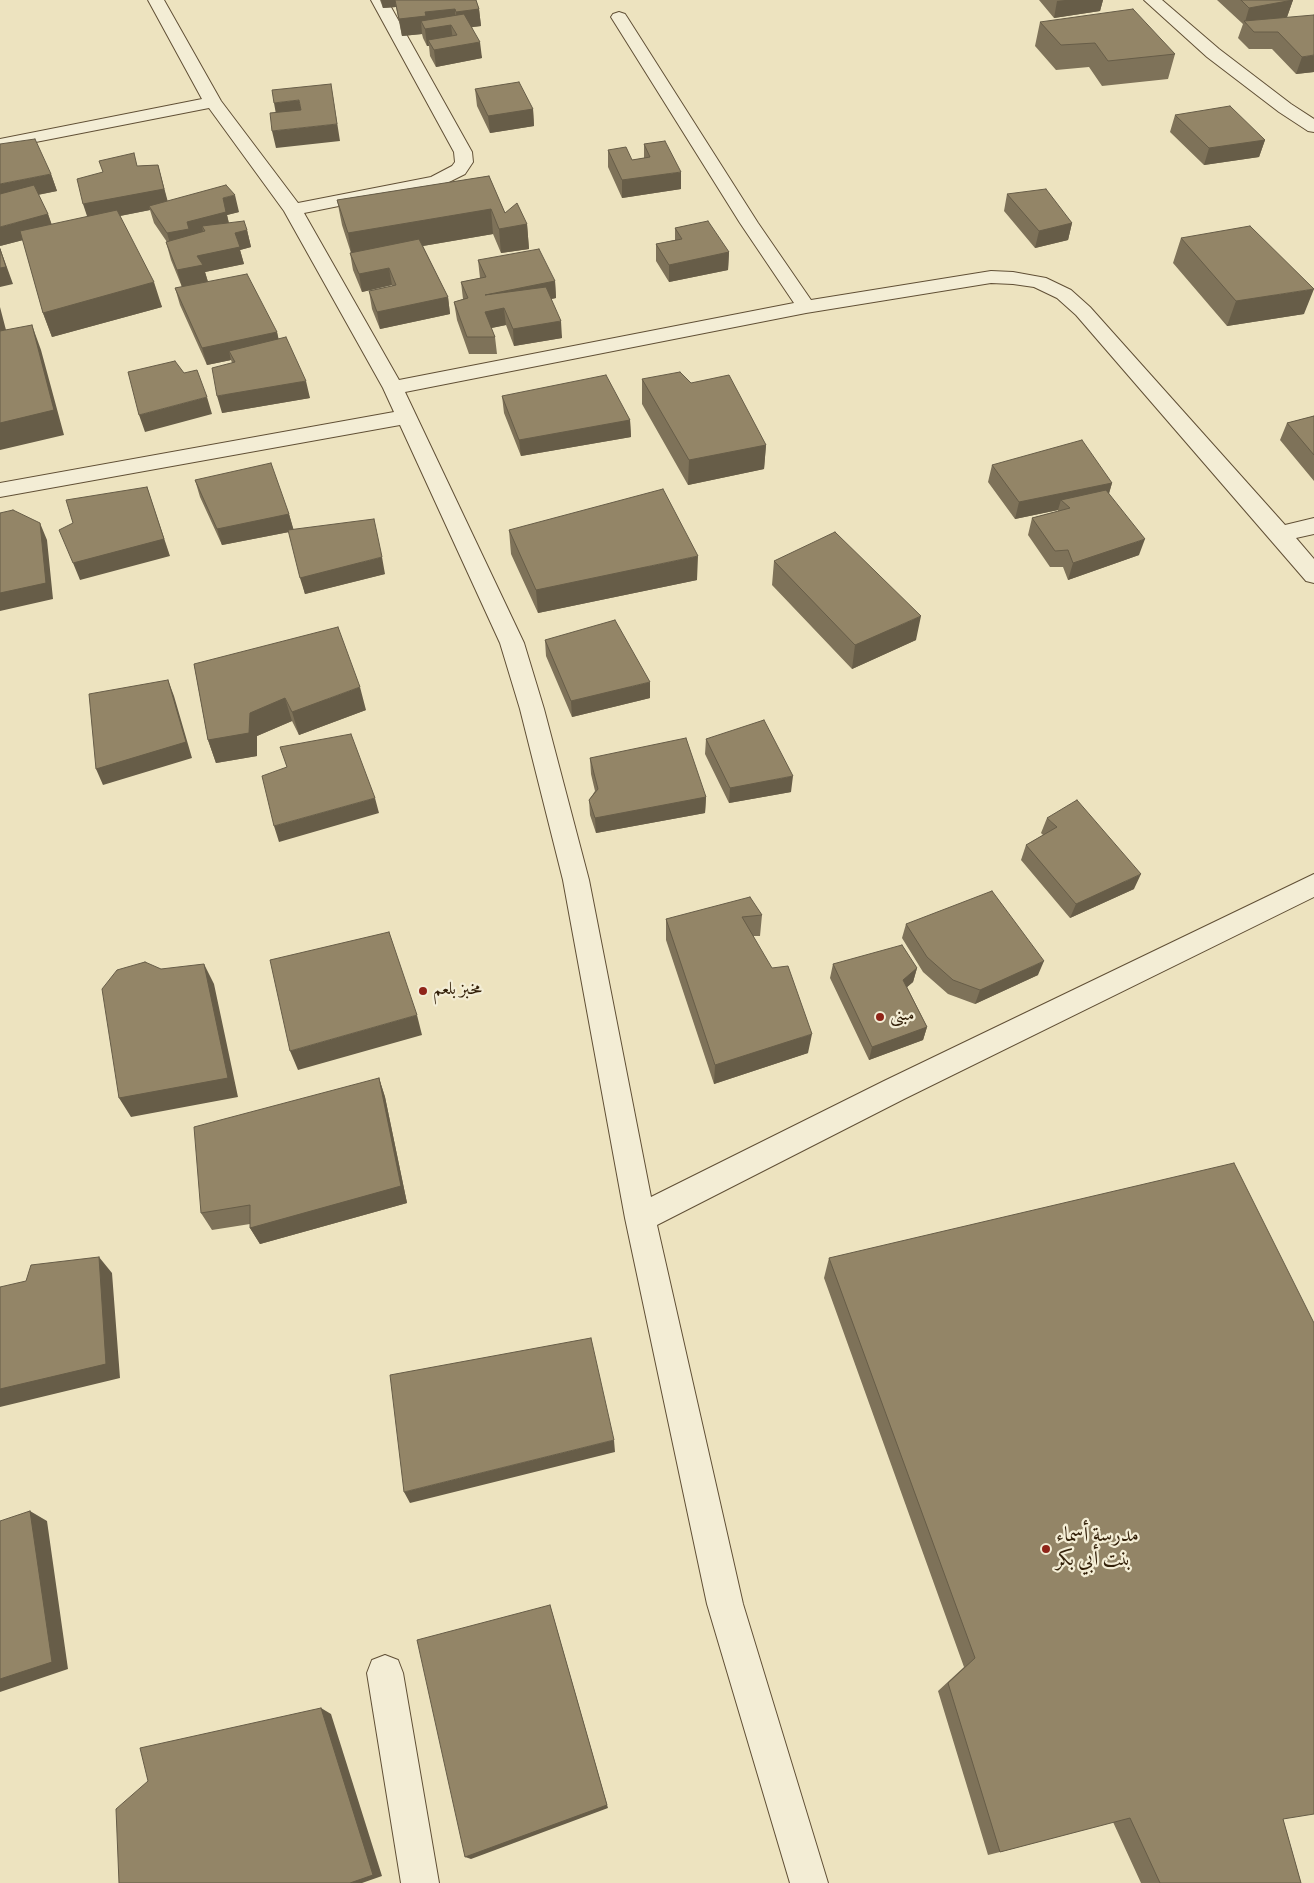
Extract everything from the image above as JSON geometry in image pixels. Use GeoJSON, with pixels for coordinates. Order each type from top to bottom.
{"type":"FeatureCollection","features":[{"type":"Feature","properties":{"kind":"street"},"geometry":{"type":"LineString","coordinates":[[156,0],[213,102],[292,210],[393,388],[512,643],[532,709],[576,880],[640,1218],[725,1604],[809,1883]]}},
{"type":"Feature","properties":{"kind":"street"},"geometry":{"type":"LineString","coordinates":[[292,210],[436,181],[460,170],[464,162],[463,152],[379,0]]}},
{"type":"Feature","properties":{"kind":"street"},"geometry":{"type":"LineString","coordinates":[[1152,0],[1213,53],[1292,113],[1314,127]]}},
{"type":"Feature","properties":{"kind":"street"},"geometry":{"type":"LineString","coordinates":[[619,17],[749,223],[806,307]]}},
{"type":"Feature","properties":{"kind":"street"},"geometry":{"type":"LineString","coordinates":[[0,144],[213,102]]}},
{"type":"Feature","properties":{"kind":"street"},"geometry":{"type":"LineString","coordinates":[[393,388],[806,307],[991,278],[1013,278],[1038,282],[1064,294],[1083,311],[1280,534],[1314,576]]}},
{"type":"Feature","properties":{"kind":"street"},"geometry":{"type":"LineString","coordinates":[[0,490],[406,417]]}},
{"type":"Feature","properties":{"kind":"street"},"geometry":{"type":"LineString","coordinates":[[1280,534],[1314,526]]}},
{"type":"Feature","properties":{"kind":"street"},"geometry":{"type":"LineString","coordinates":[[640,1218],[894,1090],[1314,885]]}},
{"type":"Feature","properties":{"kind":"street"},"geometry":{"type":"LineString","coordinates":[[385,1673],[420,1883]]}},
{"type":"Feature","properties":{"kind":"building"},"geometry":{"type":"Polygon","coordinates":[[[395,0],[476,0],[479,9],[456,12],[455,9],[425,12],[426,16],[399,19],[395,0]]]}},
{"type":"Feature","properties":{"kind":"building"},"geometry":{"type":"Polygon","coordinates":[[[1241,0],[1293,0],[1249,8],[1241,0]]]}},
{"type":"Feature","properties":{"kind":"building"},"geometry":{"type":"Polygon","coordinates":[[[1133,9],[1175,54],[1108,61],[1095,43],[1061,45],[1040,22],[1133,9]]]}},
{"type":"Feature","properties":{"kind":"building"},"geometry":{"type":"Polygon","coordinates":[[[464,14],[480,42],[434,50],[428,40],[457,35],[451,25],[425,29],[421,21],[464,14]]]}},
{"type":"Feature","properties":{"kind":"building"},"geometry":{"type":"Polygon","coordinates":[[[1314,15],[1314,55],[1302,57],[1278,32],[1254,32],[1244,21],[1314,15]]]}},
{"type":"Feature","properties":{"kind":"building"},"geometry":{"type":"Polygon","coordinates":[[[519,82],[533,109],[488,116],[475,89],[519,82]]]}},
{"type":"Feature","properties":{"kind":"building"},"geometry":{"type":"Polygon","coordinates":[[[331,84],[337,124],[272,131],[270,113],[301,110],[299,100],[274,103],[272,90],[331,84]]]}},
{"type":"Feature","properties":{"kind":"building"},"geometry":{"type":"Polygon","coordinates":[[[1230,106],[1265,140],[1209,148],[1175,115],[1230,106]]]}},
{"type":"Feature","properties":{"kind":"building"},"geometry":{"type":"Polygon","coordinates":[[[35,139],[51,174],[0,184],[0,144],[35,139]]]}},
{"type":"Feature","properties":{"kind":"building"},"geometry":{"type":"Polygon","coordinates":[[[665,141],[681,172],[622,180],[608,150],[626,147],[632,160],[650,157],[644,144],[665,141]]]}},
{"type":"Feature","properties":{"kind":"building"},"geometry":{"type":"Polygon","coordinates":[[[134,153],[137,166],[158,165],[164,189],[83,204],[77,179],[103,172],[99,161],[134,153]]]}},
{"type":"Feature","properties":{"kind":"building"},"geometry":{"type":"Polygon","coordinates":[[[489,176],[505,213],[517,203],[527,224],[499,229],[491,209],[348,233],[337,200],[489,176]]]}},
{"type":"Feature","properties":{"kind":"building"},"geometry":{"type":"Polygon","coordinates":[[[34,185],[48,214],[0,227],[0,194],[34,185]]]}},
{"type":"Feature","properties":{"kind":"building"},"geometry":{"type":"Polygon","coordinates":[[[226,185],[235,195],[223,198],[226,212],[187,222],[189,229],[167,233],[149,206],[226,185]]]}},
{"type":"Feature","properties":{"kind":"building"},"geometry":{"type":"Polygon","coordinates":[[[1046,189],[1072,223],[1039,231],[1007,194],[1046,189]]]}},
{"type":"Feature","properties":{"kind":"building"},"geometry":{"type":"Polygon","coordinates":[[[117,210],[154,282],[43,313],[20,231],[117,210]]]}},
{"type":"Feature","properties":{"kind":"building"},"geometry":{"type":"Polygon","coordinates":[[[244,221],[247,230],[235,233],[240,247],[197,256],[203,265],[177,270],[166,242],[205,231],[202,226],[244,221]]]}},
{"type":"Feature","properties":{"kind":"building"},"geometry":{"type":"Polygon","coordinates":[[[708,221],[729,252],[669,265],[656,244],[682,239],[675,228],[708,221]]]}},
{"type":"Feature","properties":{"kind":"building"},"geometry":{"type":"Polygon","coordinates":[[[1250,226],[1314,289],[1236,301],[1181,238],[1250,226]]]}},
{"type":"Feature","properties":{"kind":"building"},"geometry":{"type":"Polygon","coordinates":[[[419,239],[448,297],[377,312],[369,291],[396,285],[389,268],[359,274],[350,253],[419,239]]]}},
{"type":"Feature","properties":{"kind":"building"},"geometry":{"type":"Polygon","coordinates":[[[0,249],[6,267],[0,268],[0,249]]]}},
{"type":"Feature","properties":{"kind":"building"},"geometry":{"type":"Polygon","coordinates":[[[539,249],[555,281],[485,295],[546,287],[561,321],[513,329],[504,308],[485,312],[495,337],[467,337],[454,302],[468,298],[461,282],[486,277],[478,260],[539,249]]]}},
{"type":"Feature","properties":{"kind":"building"},"geometry":{"type":"Polygon","coordinates":[[[247,274],[277,332],[202,348],[175,288],[247,274]]]}},
{"type":"Feature","properties":{"kind":"building"},"geometry":{"type":"Polygon","coordinates":[[[32,325],[54,410],[0,423],[0,331],[32,325]]]}},
{"type":"Feature","properties":{"kind":"building"},"geometry":{"type":"Polygon","coordinates":[[[286,337],[306,381],[217,396],[212,368],[235,362],[229,351],[286,337]]]}},
{"type":"Feature","properties":{"kind":"building"},"geometry":{"type":"Polygon","coordinates":[[[175,361],[184,373],[197,370],[207,397],[139,415],[128,372],[175,361]]]}},
{"type":"Feature","properties":{"kind":"building"},"geometry":{"type":"Polygon","coordinates":[[[680,372],[691,383],[729,375],[766,445],[689,460],[642,379],[680,372]]]}},
{"type":"Feature","properties":{"kind":"building"},"geometry":{"type":"Polygon","coordinates":[[[606,375],[630,420],[519,440],[502,396],[606,375]]]}},
{"type":"Feature","properties":{"kind":"building"},"geometry":{"type":"Polygon","coordinates":[[[1314,416],[1314,455],[1287,423],[1314,416]]]}},
{"type":"Feature","properties":{"kind":"building"},"geometry":{"type":"Polygon","coordinates":[[[1082,440],[1112,483],[1019,502],[992,465],[1082,440]]]}},
{"type":"Feature","properties":{"kind":"building"},"geometry":{"type":"Polygon","coordinates":[[[271,463],[289,514],[217,529],[195,480],[271,463]]]}},
{"type":"Feature","properties":{"kind":"building"},"geometry":{"type":"Polygon","coordinates":[[[147,487],[164,539],[73,563],[59,530],[73,523],[66,500],[147,487]]]}},
{"type":"Feature","properties":{"kind":"building"},"geometry":{"type":"Polygon","coordinates":[[[663,489],[698,556],[536,590],[509,530],[663,489]]]}},
{"type":"Feature","properties":{"kind":"building"},"geometry":{"type":"Polygon","coordinates":[[[1106,490],[1145,539],[1073,563],[1068,550],[1055,551],[1032,518],[1070,508],[1061,500],[1106,490]]]}},
{"type":"Feature","properties":{"kind":"building"},"geometry":{"type":"Polygon","coordinates":[[[13,510],[40,523],[46,583],[0,593],[0,513],[13,510]]]}},
{"type":"Feature","properties":{"kind":"building"},"geometry":{"type":"Polygon","coordinates":[[[374,519],[382,557],[300,578],[288,530],[374,519]]]}},
{"type":"Feature","properties":{"kind":"building"},"geometry":{"type":"Polygon","coordinates":[[[835,532],[921,616],[855,645],[774,561],[835,532]]]}},
{"type":"Feature","properties":{"kind":"building"},"geometry":{"type":"Polygon","coordinates":[[[615,620],[650,682],[571,701],[545,640],[615,620]]]}},
{"type":"Feature","properties":{"kind":"building"},"geometry":{"type":"Polygon","coordinates":[[[338,627],[360,687],[292,712],[285,698],[250,713],[249,733],[208,740],[194,664],[338,627]]]}},
{"type":"Feature","properties":{"kind":"building"},"geometry":{"type":"Polygon","coordinates":[[[168,680],[186,742],[96,769],[89,694],[168,680]]]}},
{"type":"Feature","properties":{"kind":"building"},"geometry":{"type":"Polygon","coordinates":[[[764,720],[793,776],[730,788],[706,739],[764,720]]]}},
{"type":"Feature","properties":{"kind":"building"},"geometry":{"type":"Polygon","coordinates":[[[351,734],[375,798],[274,826],[262,776],[287,767],[280,747],[351,734]]]}},
{"type":"Feature","properties":{"kind":"building"},"geometry":{"type":"Polygon","coordinates":[[[686,738],[706,797],[595,818],[589,800],[598,789],[590,758],[686,738]]]}},
{"type":"Feature","properties":{"kind":"building"},"geometry":{"type":"Polygon","coordinates":[[[1077,800],[1141,874],[1076,904],[1026,845],[1057,827],[1047,818],[1077,800]]]}},
{"type":"Feature","properties":{"kind":"building"},"geometry":{"type":"Polygon","coordinates":[[[992,891],[1044,961],[980,990],[953,980],[927,957],[906,924],[992,891]]]}},
{"type":"Feature","properties":{"kind":"building"},"geometry":{"type":"Polygon","coordinates":[[[750,897],[762,915],[742,917],[772,968],[788,966],[812,1034],[715,1065],[666,919],[750,897]]]}},
{"type":"Feature","properties":{"kind":"building"},"geometry":{"type":"Polygon","coordinates":[[[389,932],[417,1015],[290,1051],[270,960],[389,932]]]}},
{"type":"Feature","properties":{"kind":"building","name":"مبنى"},"geometry":{"type":"Polygon","coordinates":[[[902,945],[917,968],[903,980],[927,1027],[872,1047],[833,964],[902,945]]]}},
{"type":"Feature","properties":{"kind":"building"},"geometry":{"type":"Polygon","coordinates":[[[145,962],[161,969],[204,964],[228,1078],[119,1098],[102,989],[117,970],[145,962]]]}},
{"type":"Feature","properties":{"kind":"building"},"geometry":{"type":"Polygon","coordinates":[[[379,1078],[401,1186],[250,1228],[250,1205],[201,1213],[194,1127],[379,1078]]]}},
{"type":"Feature","properties":{"kind":"building","name":"مدرسة أسماء بنت أبي بكر"},"geometry":{"type":"Polygon","coordinates":[[[1234,1163],[1314,1323],[1314,1814],[1283,1819],[1301,1883],[1160,1883],[1130,1818],[1000,1852],[948,1683],[975,1658],[829,1258],[1234,1163]]]}},
{"type":"Feature","properties":{"kind":"building"},"geometry":{"type":"Polygon","coordinates":[[[99,1257],[106,1364],[0,1389],[0,1287],[26,1281],[31,1265],[99,1257]]]}},
{"type":"Feature","properties":{"kind":"building"},"geometry":{"type":"Polygon","coordinates":[[[591,1338],[614,1440],[404,1492],[390,1375],[591,1338]]]}},
{"type":"Feature","properties":{"kind":"building"},"geometry":{"type":"Polygon","coordinates":[[[30,1511],[52,1662],[0,1679],[0,1521],[30,1511]]]}},
{"type":"Feature","properties":{"kind":"building"},"geometry":{"type":"Polygon","coordinates":[[[550,1605],[607,1805],[465,1857],[417,1640],[550,1605]]]}},
{"type":"Feature","properties":{"kind":"building"},"geometry":{"type":"Polygon","coordinates":[[[321,1708],[373,1875],[350,1883],[119,1883],[116,1809],[148,1781],[140,1748],[321,1708]]]}},
{"type":"Feature","properties":{"kind":"place","name":"مخبز بلعم"},"geometry":{"type":"Point","coordinates":[423,991]}},
{"type":"Feature","properties":{"kind":"place","name":"مبنى"},"geometry":{"type":"Point","coordinates":[880,1017]}},
{"type":"Feature","properties":{"kind":"place","name":"مدرسة أسماء بنت أبي بكر"},"geometry":{"type":"Point","coordinates":[1046,1549]}}]}
